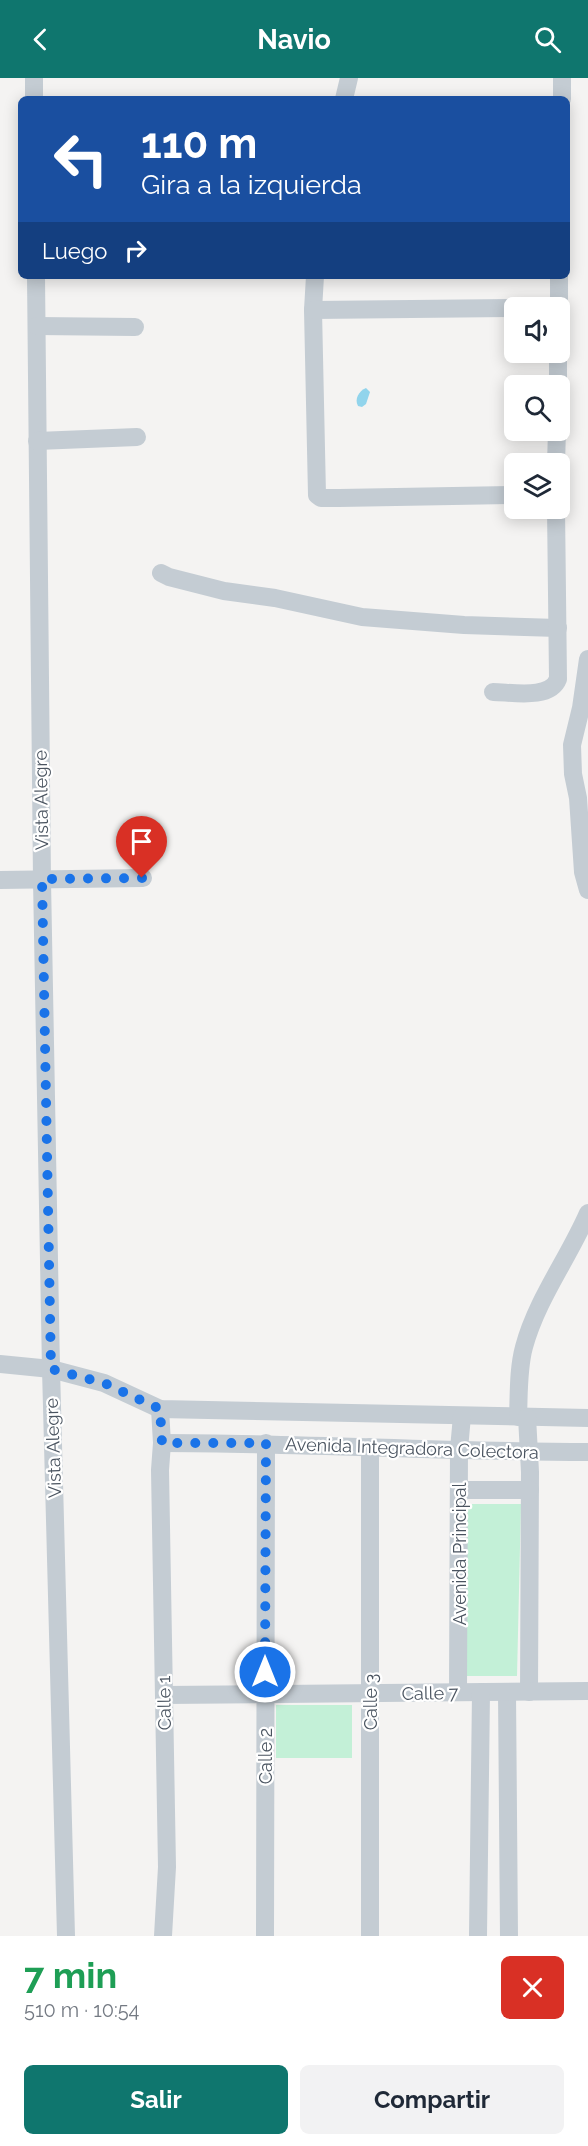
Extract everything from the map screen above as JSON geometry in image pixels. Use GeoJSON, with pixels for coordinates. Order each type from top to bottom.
{"type":"FeatureCollection","features":[{"type":"Feature","properties":{"kind":"street"},"geometry":{"type":"LineString","coordinates":[[34,78],[34,96]]}},
{"type":"Feature","properties":{"kind":"street"},"geometry":{"type":"LineString","coordinates":[[345,96],[349,78]]}},
{"type":"Feature","properties":{"kind":"street"},"geometry":{"type":"LineString","coordinates":[[562,78],[562,96]]}},
{"type":"Feature","properties":{"kind":"street","name":"Vista Alegre"},"geometry":{"type":"LineString","coordinates":[[36,279],[42,879],[51,1369],[66,1936]]}},
{"type":"Feature","properties":{"kind":"street"},"geometry":{"type":"LineString","coordinates":[[315,279],[313,310],[317,495],[321,498],[504,495]]}},
{"type":"Feature","properties":{"kind":"street"},"geometry":{"type":"LineString","coordinates":[[559,279],[559,297]]}},
{"type":"Feature","properties":{"kind":"street"},"geometry":{"type":"LineString","coordinates":[[313,310],[504,308]]}},
{"type":"Feature","properties":{"kind":"street"},"geometry":{"type":"LineString","coordinates":[[37,326],[135,327]]}},
{"type":"Feature","properties":{"kind":"street"},"geometry":{"type":"LineString","coordinates":[[38,441],[137,437]]}},
{"type":"Feature","properties":{"kind":"street"},"geometry":{"type":"LineString","coordinates":[[493,692],[537,692],[556,686],[558,679],[556,519]]}},
{"type":"Feature","properties":{"kind":"street"},"geometry":{"type":"LineString","coordinates":[[160,573],[224,591],[275,598],[362,617],[464,625],[558,628]]}},
{"type":"Feature","properties":{"kind":"street"},"geometry":{"type":"LineString","coordinates":[[588,659],[573,745],[573,774],[578,798],[583,872],[588,890]]}},
{"type":"Feature","properties":{"kind":"street"},"geometry":{"type":"LineString","coordinates":[[0,880],[142,878]]}},
{"type":"Feature","properties":{"kind":"street"},"geometry":{"type":"LineString","coordinates":[[529,1692],[530,1490],[523,1417],[523,1350],[535,1313],[579,1234],[588,1213]]}},
{"type":"Feature","properties":{"kind":"street","name":"Avenida Integradora Colectora"},"geometry":{"type":"LineString","coordinates":[[0,1364],[51,1369],[104,1383],[160,1409],[588,1418]]}},
{"type":"Feature","properties":{"kind":"street"},"geometry":{"type":"LineString","coordinates":[[160,1409],[162,1443]]}},
{"type":"Feature","properties":{"kind":"street","name":"Avenida Principal"},"geometry":{"type":"LineString","coordinates":[[458,1692],[459,1449],[462,1416]]}},
{"type":"Feature","properties":{"kind":"street","name":"Avenida Integradora Colectora"},"geometry":{"type":"LineString","coordinates":[[162,1443],[266,1443],[588,1452]]}},
{"type":"Feature","properties":{"kind":"street","name":"Calle 1"},"geometry":{"type":"LineString","coordinates":[[162,1443],[160,1470],[167,1867],[163,1936]]}},
{"type":"Feature","properties":{"kind":"street","name":"Calle 2"},"geometry":{"type":"LineString","coordinates":[[265,1936],[266,1443]]}},
{"type":"Feature","properties":{"kind":"street","name":"Calle 3"},"geometry":{"type":"LineString","coordinates":[[370,1447],[370,1936]]}},
{"type":"Feature","properties":{"kind":"street"},"geometry":{"type":"LineString","coordinates":[[459,1490],[530,1490]]}},
{"type":"Feature","properties":{"kind":"street","name":"Calle 7"},"geometry":{"type":"LineString","coordinates":[[164,1695],[588,1691]]}},
{"type":"Feature","properties":{"kind":"street"},"geometry":{"type":"LineString","coordinates":[[478,1936],[481,1692]]}},
{"type":"Feature","properties":{"kind":"street"},"geometry":{"type":"LineString","coordinates":[[507,1692],[509,1936]]}},
{"type":"Feature","properties":{"kind":"green space"},"geometry":{"type":"Polygon","coordinates":[[[466,1504],[521,1504],[517,1676],[466,1676],[466,1504]]]}},
{"type":"Feature","properties":{"kind":"green space"},"geometry":{"type":"Polygon","coordinates":[[[276,1705],[352,1705],[352,1758],[276,1758],[276,1705]]]}},
{"type":"Feature","properties":{"kind":"water"},"geometry":{"type":"Polygon","coordinates":[[[366,388],[370,392],[366,404],[362,407],[358,406],[358,396],[366,388]]]}},
{"type":"Feature","properties":{"kind":"route"},"geometry":{"type":"LineString","coordinates":[[142,878],[42,879],[51,1369],[104,1383],[160,1409],[162,1443],[266,1443],[265,1672]]}}]}
